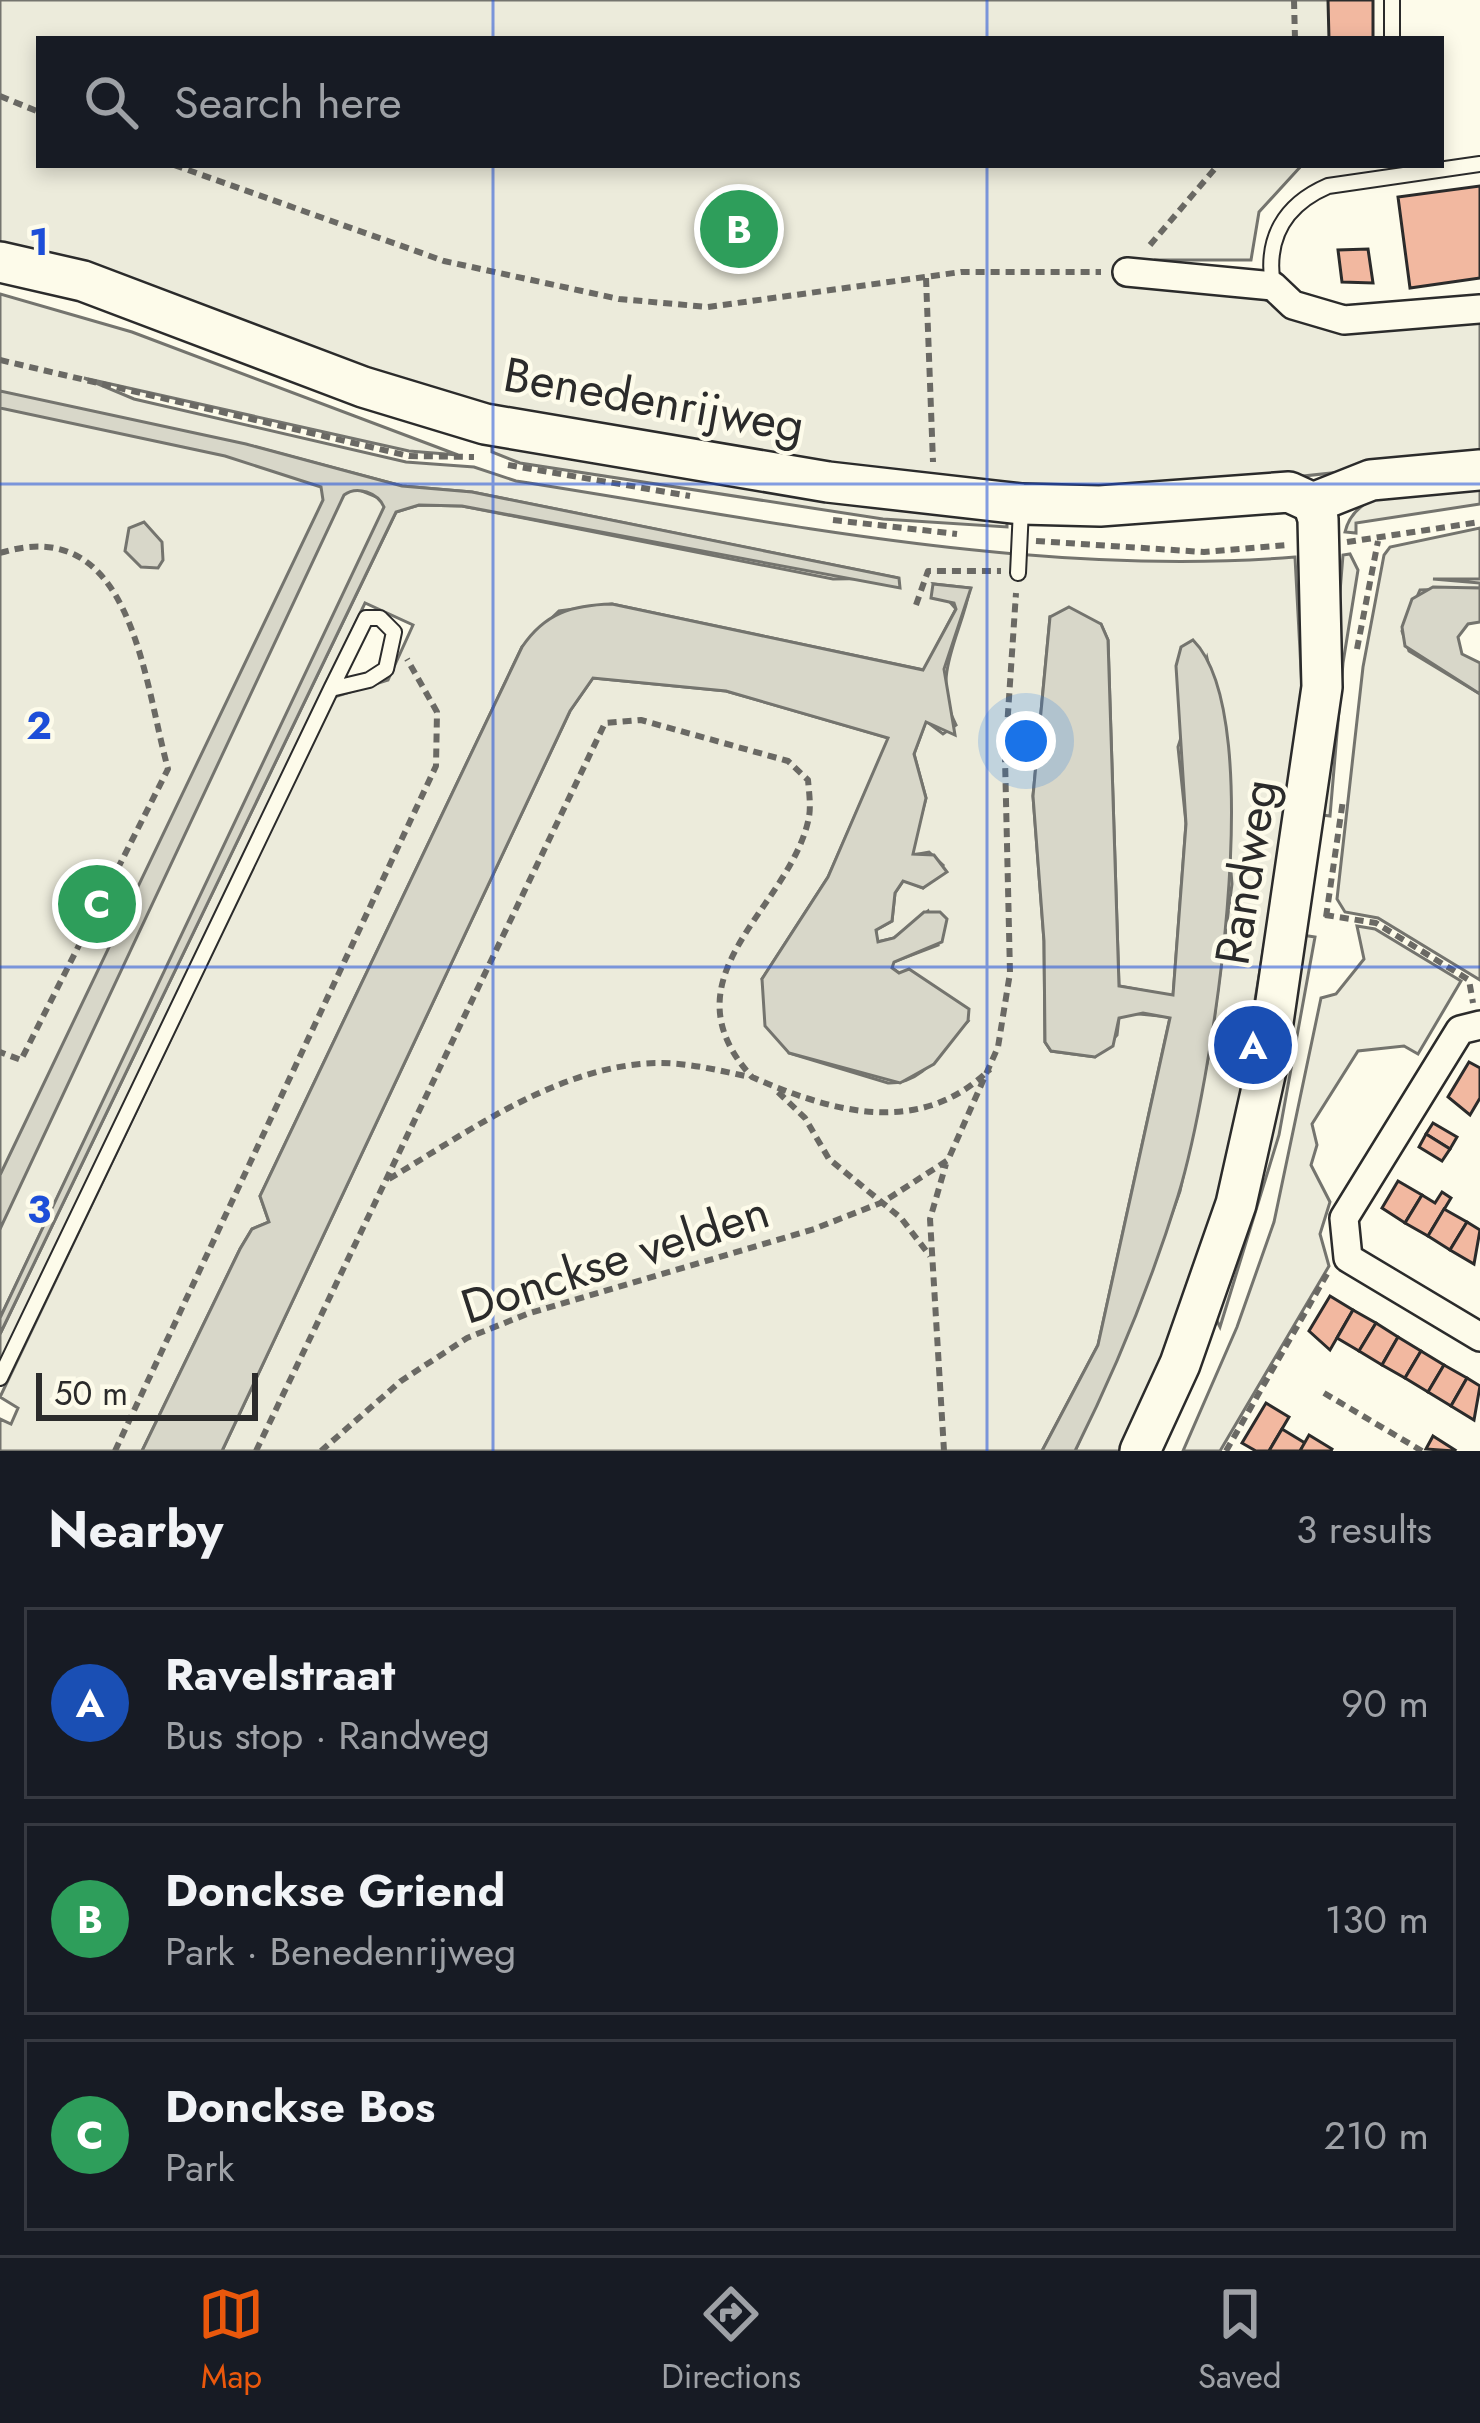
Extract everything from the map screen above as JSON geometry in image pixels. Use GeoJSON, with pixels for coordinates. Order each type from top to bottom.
{"type":"FeatureCollection","features":[{"type":"Feature","properties":{"kind":"street","name":"Benedenrijweg"},"geometry":{"type":"LineString","coordinates":[[0,262],[83,281],[363,387],[485,424],[935,496],[1100,506],[1289,493],[1312,503]]}},
{"type":"Feature","properties":{"kind":"street"},"geometry":{"type":"LineString","coordinates":[[1127,272],[1273,286],[1293,305],[1344,320],[1480,309]]}},
{"type":"Feature","properties":{"kind":"street"},"geometry":{"type":"LineString","coordinates":[[1312,503],[1371,480],[1480,470]]}},
{"type":"Feature","properties":{"kind":"street","name":"Randweg"},"geometry":{"type":"LineString","coordinates":[[1140,1451],[1180,1364],[1236,1204],[1266,1070],[1311,791],[1322,687],[1318,518],[1312,503]]}},
{"type":"Feature","properties":{"kind":"street"},"geometry":{"type":"LineString","coordinates":[[1478,1024],[1460,1030],[1343,1218],[1348,1258],[1480,1337]]}},
{"type":"Feature","properties":{"kind":"lane"},"geometry":{"type":"LineString","coordinates":[[1392,0],[1392,36]]}},
{"type":"Feature","properties":{"kind":"lane"},"geometry":{"type":"LineString","coordinates":[[1444,167],[1480,164]]}},
{"type":"Feature","properties":{"kind":"lane"},"geometry":{"type":"LineString","coordinates":[[1273,286],[1268,259],[1288,211],[1328,186],[1391,171],[1429,168]]}},
{"type":"Feature","properties":{"kind":"lane"},"geometry":{"type":"LineString","coordinates":[[1018,572],[1022,504]]}},
{"type":"Feature","properties":{"kind":"lane"},"geometry":{"type":"LineString","coordinates":[[0,1378],[366,618],[380,618],[394,632],[386,669],[369,680],[332,689]]}},
{"type":"Feature","properties":{"kind":"path"},"geometry":{"type":"LineString","coordinates":[[1294,0],[1294,36]]}},
{"type":"Feature","properties":{"kind":"path"},"geometry":{"type":"LineString","coordinates":[[0,97],[36,111]]}},
{"type":"Feature","properties":{"kind":"path"},"geometry":{"type":"LineString","coordinates":[[182,168],[443,261],[620,299],[708,307],[926,278],[1127,272],[1215,168]]}},
{"type":"Feature","properties":{"kind":"path"},"geometry":{"type":"LineString","coordinates":[[926,278],[935,496]]}},
{"type":"Feature","properties":{"kind":"path"},"geometry":{"type":"LineString","coordinates":[[0,360],[409,456],[484,458]]}},
{"type":"Feature","properties":{"kind":"path"},"geometry":{"type":"LineString","coordinates":[[1378,541],[1480,522]]}},
{"type":"Feature","properties":{"kind":"path"},"geometry":{"type":"LineString","coordinates":[[0,553],[34,543],[53,544],[89,561],[120,593],[168,769],[21,1060],[0,1052]]}},
{"type":"Feature","properties":{"kind":"path"},"geometry":{"type":"LineString","coordinates":[[916,605],[928,571],[1018,572],[1005,758],[1010,973],[990,1069],[948,1160],[930,1219],[944,1451]]}},
{"type":"Feature","properties":{"kind":"path"},"geometry":{"type":"LineString","coordinates":[[115,1451],[436,766],[437,712],[406,656],[393,650]]}},
{"type":"Feature","properties":{"kind":"path"},"geometry":{"type":"LineString","coordinates":[[256,1451],[605,723],[621,717],[788,761],[808,780],[810,813],[802,839],[724,966],[720,1011],[752,1077]]}},
{"type":"Feature","properties":{"kind":"path"},"geometry":{"type":"LineString","coordinates":[[1326,915],[1376,923],[1469,980],[1478,1024]]}},
{"type":"Feature","properties":{"kind":"path"},"geometry":{"type":"LineString","coordinates":[[386,1181],[489,1119],[571,1081],[638,1064],[685,1064],[752,1077],[813,1104],[860,1114],[918,1111],[972,1088],[990,1069]]}},
{"type":"Feature","properties":{"kind":"path"},"geometry":{"type":"LineString","coordinates":[[771,1086],[805,1118],[830,1159],[883,1202],[930,1256]]}},
{"type":"Feature","properties":{"kind":"path","name":"Donckse velden"},"geometry":{"type":"LineString","coordinates":[[321,1451],[401,1381],[467,1338],[527,1313],[814,1228],[883,1202],[948,1160]]}},
{"type":"Feature","properties":{"kind":"path"},"geometry":{"type":"LineString","coordinates":[[1226,1451],[1329,1270],[1348,1258]]}},
{"type":"Feature","properties":{"kind":"path"},"geometry":{"type":"LineString","coordinates":[[1324,1393],[1422,1451]]}},
{"type":"Feature","properties":{"kind":"shaded area"},"geometry":{"type":"Polygon","coordinates":[[[0,0],[1334,0],[1334,36],[36,36],[36,168],[1299,168],[1259,212],[1251,260],[1155,260],[1133,284],[1244,289],[1318,327],[1480,315],[1480,457],[1183,489],[960,486],[499,415],[0,249],[0,0]]]}},
{"type":"Feature","properties":{"kind":"shaded area"},"geometry":{"type":"Polygon","coordinates":[[[0,294],[132,332],[458,455],[409,451],[84,378],[134,399],[406,462],[474,467],[516,481],[710,513],[1002,553],[1100,560],[1295,557],[1303,708],[1246,1055],[1255,1058],[1212,1237],[1125,1451],[1075,1451],[1141,1300],[1180,1191],[1210,1049],[1232,884],[1216,697],[1207,658],[1178,747],[1186,823],[1173,996],[1119,986],[1108,640],[1101,624],[1050,617],[1033,796],[1044,941],[1045,1042],[1051,1051],[1095,1057],[1117,1035],[1119,1018],[1129,1013],[1170,1017],[1098,1345],[1042,1451],[222,1451],[570,711],[593,678],[726,691],[889,738],[828,877],[762,979],[789,1053],[888,1083],[902,1082],[924,1070],[968,1021],[892,968],[893,962],[938,945],[928,911],[894,938],[877,942],[876,930],[892,921],[895,893],[904,880],[923,888],[943,865],[929,852],[913,855],[926,798],[914,754],[926,721],[943,734],[956,725],[946,690],[947,673],[970,588],[934,584],[956,609],[924,670],[612,604],[559,611],[522,647],[260,1196],[269,1222],[252,1229],[240,1249],[142,1451],[0,1451],[0,1419],[11,1424],[18,1408],[0,1397],[334,697],[388,680],[413,625],[365,603],[0,1369],[0,1334],[396,512],[419,505],[462,506],[833,579],[898,578],[472,492],[402,486],[252,446],[389,502],[0,1318],[0,294]]]}},
{"type":"Feature","properties":{"kind":"shaded area"},"geometry":{"type":"Polygon","coordinates":[[[0,391],[246,444],[402,486],[472,492],[899,578],[900,588],[462,506],[419,505],[396,512],[0,1334],[0,1318],[384,507],[367,492],[344,495],[0,1229],[0,1175],[323,500],[321,487],[225,456],[0,408],[0,391]]]}},
{"type":"Feature","properties":{"kind":"shaded area"},"geometry":{"type":"Polygon","coordinates":[[[492,438],[1007,516],[1007,527],[883,519],[520,463],[492,452],[492,438]]]}},
{"type":"Feature","properties":{"kind":"shaded area"},"geometry":{"type":"Polygon","coordinates":[[[1480,484],[1480,504],[1356,523],[1356,533],[1345,532],[1352,516],[1382,496],[1480,484]]]}},
{"type":"Feature","properties":{"kind":"shaded area"},"geometry":{"type":"Polygon","coordinates":[[[144,522],[162,542],[163,560],[158,568],[141,567],[125,551],[129,528],[144,522]]]}},
{"type":"Feature","properties":{"kind":"shaded area"},"geometry":{"type":"Polygon","coordinates":[[[1480,528],[1480,579],[1433,579],[1480,583],[1480,588],[1420,590],[1402,631],[1409,651],[1480,694],[1480,980],[1378,918],[1345,912],[1337,899],[1363,667],[1384,555],[1390,547],[1480,528]]]}},
{"type":"Feature","properties":{"kind":"shaded area"},"geometry":{"type":"Polygon","coordinates":[[[1350,554],[1358,570],[1343,663],[1330,816],[1322,815],[1343,555],[1350,554]]]}},
{"type":"Feature","properties":{"kind":"shaded area"},"geometry":{"type":"Polygon","coordinates":[[[933,584],[971,588],[944,669],[955,735],[926,722],[914,754],[926,798],[913,854],[934,855],[947,872],[923,888],[903,881],[895,893],[892,921],[876,930],[878,942],[894,938],[924,912],[940,912],[947,919],[942,942],[894,962],[892,968],[899,973],[909,969],[969,1009],[968,1021],[934,1064],[900,1083],[789,1053],[765,1026],[762,979],[828,877],[888,738],[726,691],[593,678],[570,711],[222,1451],[142,1451],[240,1249],[252,1229],[269,1222],[260,1196],[531,635],[561,613],[612,604],[923,670],[956,609],[954,603],[931,598],[933,584]]]}},
{"type":"Feature","properties":{"kind":"shaded area"},"geometry":{"type":"Polygon","coordinates":[[[1433,587],[1480,588],[1480,622],[1468,624],[1458,637],[1462,654],[1480,663],[1480,694],[1405,646],[1402,627],[1412,599],[1433,587]]]}},
{"type":"Feature","properties":{"kind":"shaded area"},"geometry":{"type":"Polygon","coordinates":[[[1069,607],[1101,624],[1108,640],[1119,986],[1173,995],[1186,824],[1176,666],[1181,647],[1193,640],[1216,682],[1228,746],[1231,823],[1218,996],[1178,1196],[1132,1325],[1075,1451],[1042,1451],[1098,1345],[1170,1018],[1143,1013],[1119,1018],[1113,1046],[1095,1057],[1051,1051],[1045,1042],[1044,941],[1033,796],[1050,617],[1069,607]]]}},
{"type":"Feature","properties":{"kind":"shaded area"},"geometry":{"type":"Polygon","coordinates":[[[1357,926],[1375,929],[1461,981],[1418,1054],[1404,1046],[1358,1051],[1312,1124],[1317,1145],[1311,1165],[1330,1202],[1320,1234],[1329,1266],[1220,1451],[1183,1451],[1237,1327],[1274,1222],[1321,998],[1336,994],[1364,959],[1357,926]]]}},
{"type":"Feature","properties":{"kind":"shaded area"},"geometry":{"type":"Polygon","coordinates":[[[1302,935],[1315,937],[1279,1135],[1220,1327],[1213,1313],[1302,935]]]}},
{"type":"Feature","properties":{"kind":"building"},"geometry":{"type":"Polygon","coordinates":[[[1328,0],[1373,0],[1373,36],[1329,36],[1328,0]]]}},
{"type":"Feature","properties":{"kind":"building"},"geometry":{"type":"Polygon","coordinates":[[[1480,186],[1480,278],[1410,288],[1398,197],[1480,186]]]}},
{"type":"Feature","properties":{"kind":"building"},"geometry":{"type":"Polygon","coordinates":[[[1368,249],[1373,283],[1342,282],[1338,250],[1368,249]]]}},
{"type":"Feature","properties":{"kind":"building"},"geometry":{"type":"Polygon","coordinates":[[[1469,1062],[1480,1068],[1480,1098],[1470,1115],[1448,1097],[1469,1062]]]}},
{"type":"Feature","properties":{"kind":"building"},"geometry":{"type":"Polygon","coordinates":[[[1433,1123],[1457,1137],[1450,1149],[1426,1134],[1433,1123]]]}},
{"type":"Feature","properties":{"kind":"building"},"geometry":{"type":"Polygon","coordinates":[[[1426,1134],[1450,1149],[1442,1161],[1419,1147],[1426,1134]]]}},
{"type":"Feature","properties":{"kind":"building"},"geometry":{"type":"Polygon","coordinates":[[[1398,1181],[1422,1195],[1405,1223],[1382,1208],[1398,1181]]]}},
{"type":"Feature","properties":{"kind":"building"},"geometry":{"type":"Polygon","coordinates":[[[1442,1192],[1451,1198],[1428,1236],[1405,1223],[1422,1195],[1435,1203],[1442,1192]]]}},
{"type":"Feature","properties":{"kind":"building"},"geometry":{"type":"Polygon","coordinates":[[[1444,1209],[1467,1222],[1450,1250],[1428,1236],[1444,1209]]]}},
{"type":"Feature","properties":{"kind":"building"},"geometry":{"type":"Polygon","coordinates":[[[1467,1222],[1480,1230],[1474,1264],[1450,1250],[1467,1222]]]}},
{"type":"Feature","properties":{"kind":"building"},"geometry":{"type":"Polygon","coordinates":[[[1330,1296],[1353,1310],[1330,1350],[1309,1331],[1330,1296]]]}},
{"type":"Feature","properties":{"kind":"building"},"geometry":{"type":"Polygon","coordinates":[[[1353,1310],[1376,1323],[1359,1351],[1337,1338],[1353,1310]]]}},
{"type":"Feature","properties":{"kind":"building"},"geometry":{"type":"Polygon","coordinates":[[[1376,1323],[1398,1337],[1382,1365],[1359,1351],[1376,1323]]]}},
{"type":"Feature","properties":{"kind":"building"},"geometry":{"type":"Polygon","coordinates":[[[1398,1337],[1421,1351],[1405,1378],[1382,1365],[1398,1337]]]}},
{"type":"Feature","properties":{"kind":"building"},"geometry":{"type":"Polygon","coordinates":[[[1421,1351],[1444,1365],[1428,1392],[1405,1378],[1421,1351]]]}},
{"type":"Feature","properties":{"kind":"building"},"geometry":{"type":"Polygon","coordinates":[[[1444,1365],[1467,1378],[1451,1406],[1428,1392],[1444,1365]]]}},
{"type":"Feature","properties":{"kind":"building"},"geometry":{"type":"Polygon","coordinates":[[[1467,1378],[1480,1386],[1474,1420],[1451,1406],[1467,1378]]]}},
{"type":"Feature","properties":{"kind":"building"},"geometry":{"type":"Polygon","coordinates":[[[1266,1403],[1289,1417],[1269,1451],[1256,1451],[1242,1443],[1266,1403]]]}},
{"type":"Feature","properties":{"kind":"building"},"geometry":{"type":"Polygon","coordinates":[[[1282,1429],[1305,1443],[1300,1451],[1269,1451],[1282,1429]]]}},
{"type":"Feature","properties":{"kind":"building"},"geometry":{"type":"Polygon","coordinates":[[[1309,1435],[1332,1449],[1331,1451],[1300,1451],[1309,1435]]]}},
{"type":"Feature","properties":{"kind":"building"},"geometry":{"type":"Polygon","coordinates":[[[1433,1436],[1455,1450],[1426,1449],[1433,1436]]]}},
{"type":"Feature","properties":{"kind":"place","name":"Donckse Griend"},"geometry":{"type":"Point","coordinates":[739,229]}},
{"type":"Feature","properties":{"kind":"place","name":"Donckse Bos"},"geometry":{"type":"Point","coordinates":[97,904]}},
{"type":"Feature","properties":{"kind":"place","name":"Ravelstraat"},"geometry":{"type":"Point","coordinates":[1253,1045]}}]}
